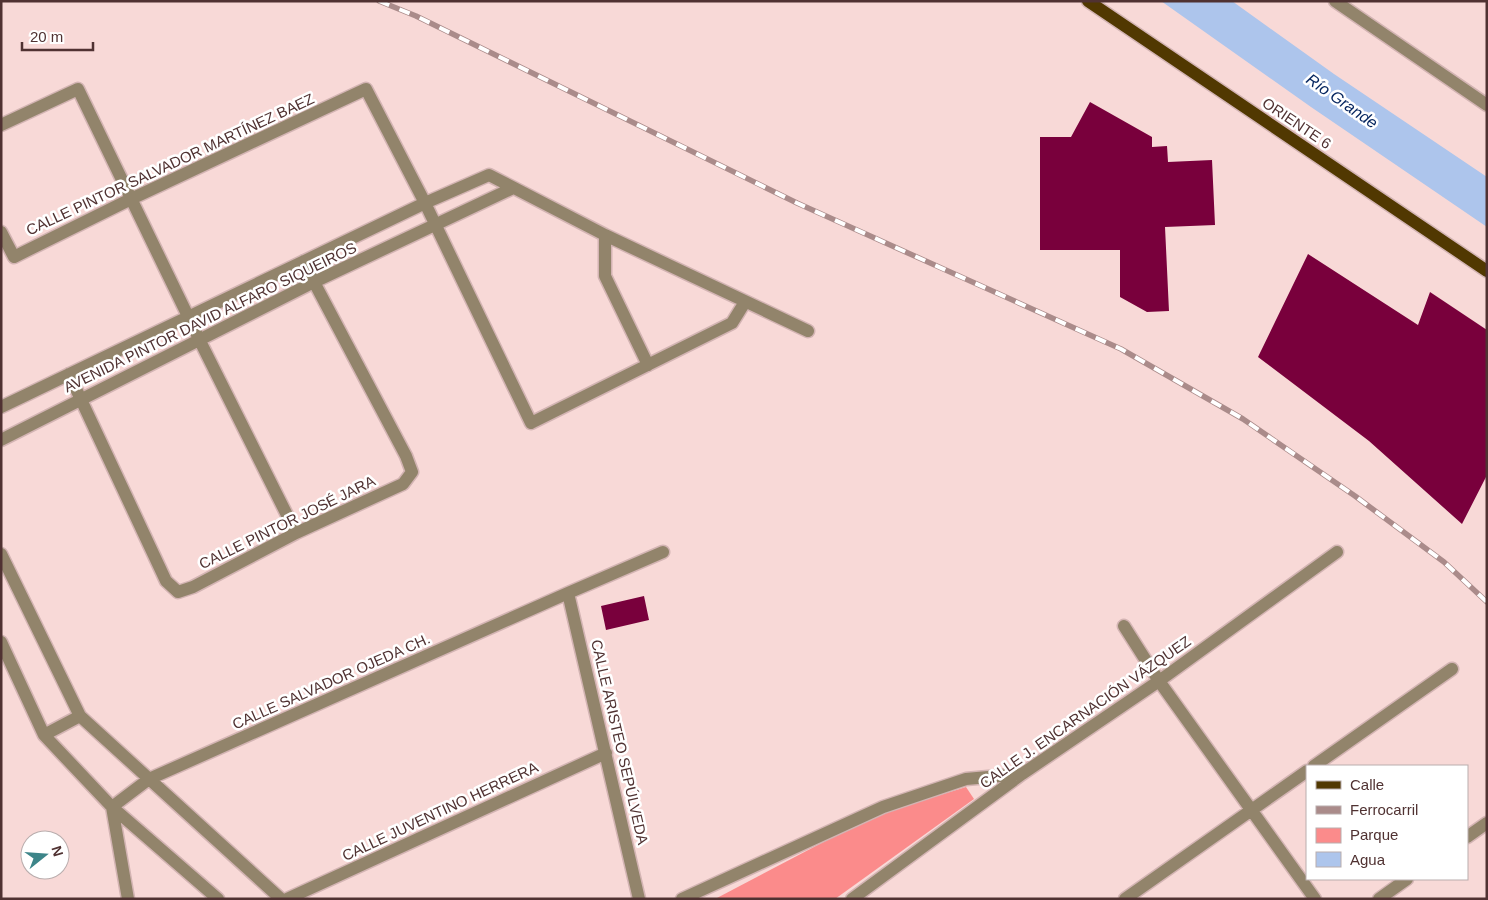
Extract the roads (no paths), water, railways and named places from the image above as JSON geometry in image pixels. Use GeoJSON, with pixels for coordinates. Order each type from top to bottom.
{"type":"FeatureCollection","features":[{"type":"Feature","properties":{"kind":"main road","name":"ORIENTE 6"},"geometry":{"type":"LineString","coordinates":[[1088,1],[1487,271]]}},
{"type":"Feature","properties":{"kind":"street"},"geometry":{"type":"LineString","coordinates":[[1335,1],[1487,105]]}},
{"type":"Feature","properties":{"kind":"street"},"geometry":{"type":"LineString","coordinates":[[1,125],[78,89],[200,341],[296,533]]}},
{"type":"Feature","properties":{"kind":"street","name":"CALLE PINTOR SALVADOR MARTÍNEZ BAEZ"},"geometry":{"type":"LineString","coordinates":[[1,232],[14,257],[131,199],[366,89],[425,203]]}},
{"type":"Feature","properties":{"kind":"street","name":"AVENIDA PINTOR DAVID ALFARO SIQUEIROS"},"geometry":{"type":"LineString","coordinates":[[1,407],[425,203],[489,175],[605,235],[808,331]]}},
{"type":"Feature","properties":{"kind":"street","name":"AVENIDA PINTOR DAVID ALFARO SIQUEIROS"},"geometry":{"type":"LineString","coordinates":[[1,440],[314,282],[513,188]]}},
{"type":"Feature","properties":{"kind":"street"},"geometry":{"type":"LineString","coordinates":[[425,203],[531,423],[732,324],[745,302]]}},
{"type":"Feature","properties":{"kind":"street"},"geometry":{"type":"LineString","coordinates":[[605,235],[605,276],[648,365]]}},
{"type":"Feature","properties":{"kind":"street","name":"CALLE PINTOR JOSÉ JARA"},"geometry":{"type":"LineString","coordinates":[[69,374],[166,581],[178,592],[193,587],[296,533],[403,484],[412,472],[406,456],[304,261]]}},
{"type":"Feature","properties":{"kind":"street","name":"CALLE SALVADOR OJEDA CH."},"geometry":{"type":"LineString","coordinates":[[112,807],[149,780],[663,552]]}},
{"type":"Feature","properties":{"kind":"street","name":"CALLE J. ENCARNACIÓN VÁZQUEZ"},"geometry":{"type":"LineString","coordinates":[[852,899],[1022,774],[1158,681],[1337,552]]}},
{"type":"Feature","properties":{"kind":"street"},"geometry":{"type":"LineString","coordinates":[[1,554],[80,716],[280,899]]}},
{"type":"Feature","properties":{"kind":"street","name":"CALLE ARISTEO SEPÚLVEDA"},"geometry":{"type":"LineString","coordinates":[[568,593],[639,899]]}},
{"type":"Feature","properties":{"kind":"street"},"geometry":{"type":"LineString","coordinates":[[1124,626],[1158,681],[1315,899]]}},
{"type":"Feature","properties":{"kind":"street"},"geometry":{"type":"LineString","coordinates":[[1,642],[44,735],[112,807],[218,899]]}},
{"type":"Feature","properties":{"kind":"street"},"geometry":{"type":"LineString","coordinates":[[1315,765],[1452,670]]}},
{"type":"Feature","properties":{"kind":"street"},"geometry":{"type":"LineString","coordinates":[[44,735],[80,716]]}},
{"type":"Feature","properties":{"kind":"street","name":"CALLE JUVENTINO HERRERA"},"geometry":{"type":"LineString","coordinates":[[287,899],[606,753]]}},
{"type":"Feature","properties":{"kind":"street"},"geometry":{"type":"LineString","coordinates":[[1125,899],[1306,772]]}},
{"type":"Feature","properties":{"kind":"street"},"geometry":{"type":"LineString","coordinates":[[682,899],[883,806],[966,779],[1022,774]]}},
{"type":"Feature","properties":{"kind":"street"},"geometry":{"type":"LineString","coordinates":[[112,807],[128,899]]}},
{"type":"Feature","properties":{"kind":"street"},"geometry":{"type":"LineString","coordinates":[[1468,836],[1487,823]]}},
{"type":"Feature","properties":{"kind":"street"},"geometry":{"type":"LineString","coordinates":[[1379,899],[1407,880]]}},
{"type":"Feature","properties":{"kind":"water","name":"Río Grande"},"geometry":{"type":"Polygon","coordinates":[[[1161,1],[1232,1],[1334,74],[1487,177],[1487,227],[1311,107],[1161,1]]]}},
{"type":"Feature","properties":{"kind":"railway"},"geometry":{"type":"LineString","coordinates":[[379,1],[416,16],[797,203],[1121,349],[1243,419],[1355,496],[1444,562],[1487,602]]}}]}
